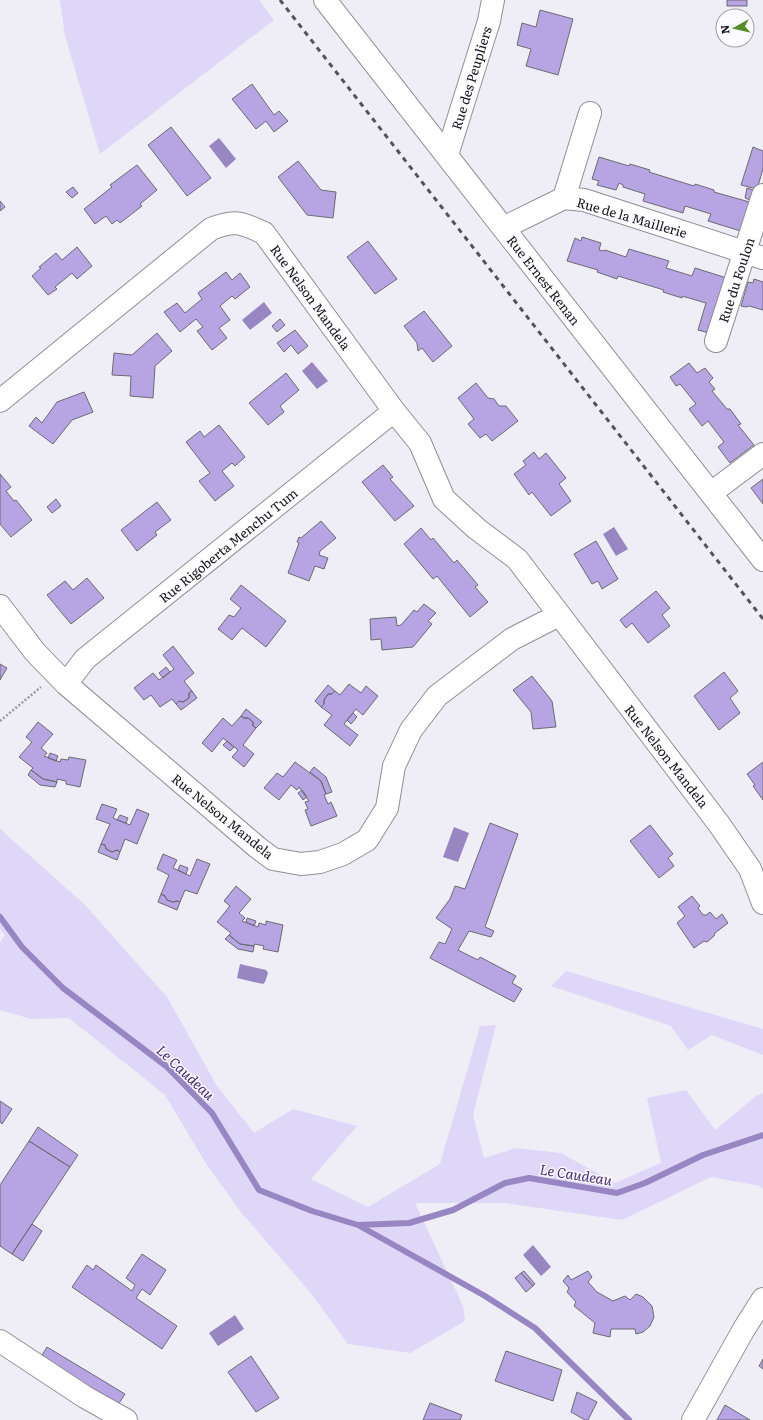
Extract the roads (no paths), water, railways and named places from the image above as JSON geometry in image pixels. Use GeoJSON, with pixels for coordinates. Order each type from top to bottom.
{"type":"FeatureCollection","features":[{"type":"Feature","properties":{"kind":"street","name":"Rue Ernest Renan"},"geometry":{"type":"LineString","coordinates":[[325,0],[763,560]]}},
{"type":"Feature","properties":{"kind":"street","name":"Rue des Peupliers"},"geometry":{"type":"LineString","coordinates":[[447,155],[489,21],[493,0]]}},
{"type":"Feature","properties":{"kind":"street"},"geometry":{"type":"LineString","coordinates":[[564,198],[590,113]]}},
{"type":"Feature","properties":{"kind":"street","name":"Rue du Foulon"},"geometry":{"type":"LineString","coordinates":[[716,341],[754,255],[763,195]]}},
{"type":"Feature","properties":{"kind":"street","name":"Rue de la Maillerie"},"geometry":{"type":"LineString","coordinates":[[503,228],[564,198],[584,200],[754,255]]}},
{"type":"Feature","properties":{"kind":"street","name":"Rue Nelson Mandela"},"geometry":{"type":"LineString","coordinates":[[0,401],[211,229],[224,224],[242,223],[264,233],[394,411],[420,443],[444,498],[478,529],[517,558],[719,824],[750,869],[763,904]]}},
{"type":"Feature","properties":{"kind":"street","name":"Rue Rigoberta Menchu Tum"},"geometry":{"type":"LineString","coordinates":[[62,679],[394,411]]}},
{"type":"Feature","properties":{"kind":"street"},"geometry":{"type":"LineString","coordinates":[[711,493],[763,454]]}},
{"type":"Feature","properties":{"kind":"street","name":"Rue Nelson Mandela"},"geometry":{"type":"LineString","coordinates":[[0,606],[35,652],[62,679],[257,847],[273,859],[300,864],[320,862],[343,854],[367,840],[387,808],[394,766],[411,730],[437,696],[512,639],[559,615]]}},
{"type":"Feature","properties":{"kind":"street"},"geometry":{"type":"LineString","coordinates":[[693,1420],[744,1328],[763,1299]]}},
{"type":"Feature","properties":{"kind":"street"},"geometry":{"type":"LineString","coordinates":[[0,1341],[85,1397],[126,1420]]}},
{"type":"Feature","properties":{"kind":"waterway","name":"Le Caudeau"},"geometry":{"type":"LineString","coordinates":[[0,917],[22,947],[63,988],[166,1066],[212,1113],[259,1190],[312,1211],[358,1225],[409,1223],[453,1210],[505,1183],[529,1178],[617,1193],[645,1183],[703,1155],[763,1135]]}},
{"type":"Feature","properties":{"kind":"waterway","name":"Le Caudeau"},"geometry":{"type":"LineString","coordinates":[[358,1225],[485,1296],[535,1328],[629,1420]]}},
{"type":"Feature","properties":{"kind":"railway"},"geometry":{"type":"LineString","coordinates":[[280,0],[763,619]]}}]}
